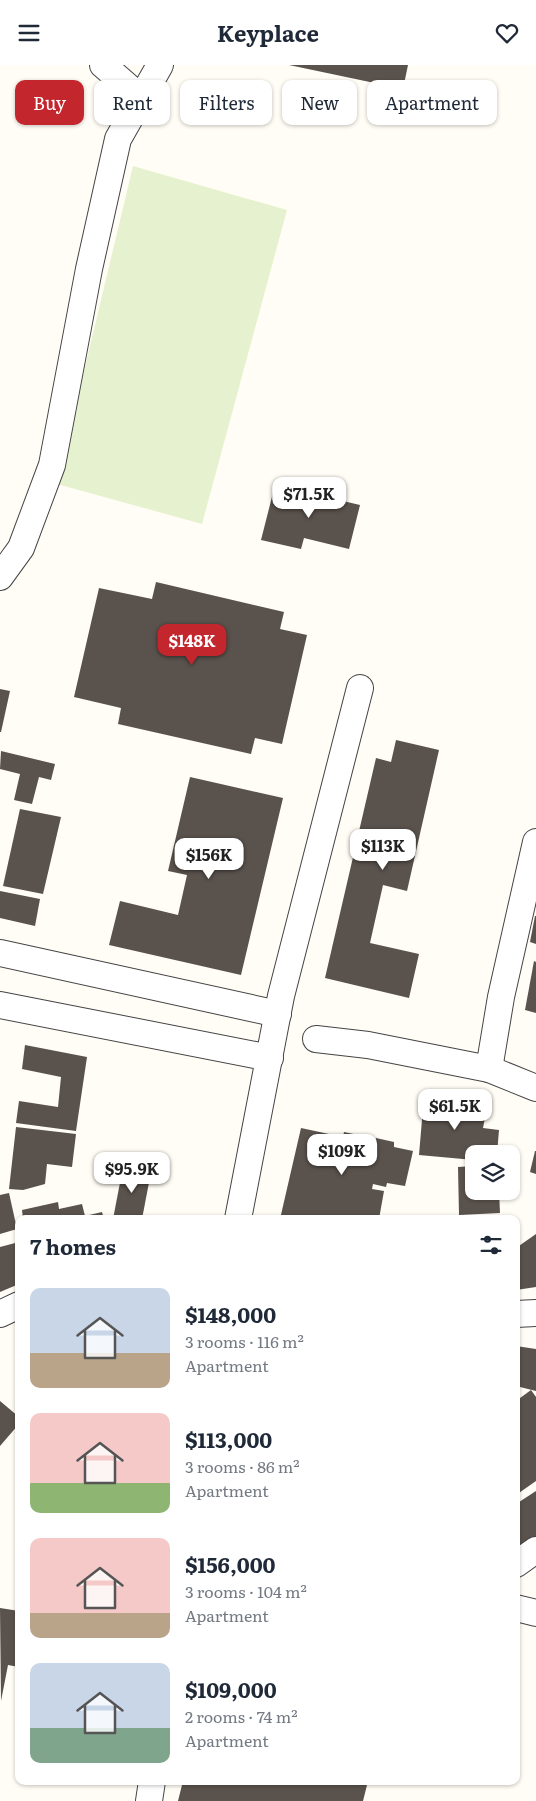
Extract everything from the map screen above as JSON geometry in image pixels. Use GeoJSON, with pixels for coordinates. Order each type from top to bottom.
{"type":"FeatureCollection","features":[{"type":"Feature","properties":{"kind":"street"},"geometry":{"type":"LineString","coordinates":[[103,65],[120,80]]}},
{"type":"Feature","properties":{"kind":"street"},"geometry":{"type":"LineString","coordinates":[[151,80],[160,65]]}},
{"type":"Feature","properties":{"kind":"street"},"geometry":{"type":"LineString","coordinates":[[0,577],[21,548],[52,465],[88,269],[118,139],[125,125]]}},
{"type":"Feature","properties":{"kind":"street"},"geometry":{"type":"LineString","coordinates":[[239,1215],[278,1014],[360,689]]}},
{"type":"Feature","properties":{"kind":"street"},"geometry":{"type":"LineString","coordinates":[[490,1069],[501,997],[536,842]]}},
{"type":"Feature","properties":{"kind":"street"},"geometry":{"type":"LineString","coordinates":[[0,953],[278,1014]]}},
{"type":"Feature","properties":{"kind":"street"},"geometry":{"type":"LineString","coordinates":[[0,1005],[270,1058]]}},
{"type":"Feature","properties":{"kind":"street"},"geometry":{"type":"LineString","coordinates":[[316,1039],[368,1045],[490,1069],[536,1088]]}},
{"type":"Feature","properties":{"kind":"street"},"geometry":{"type":"LineString","coordinates":[[0,1314],[15,1307]]}},
{"type":"Feature","properties":{"kind":"street"},"geometry":{"type":"LineString","coordinates":[[520,1314],[536,1313]]}},
{"type":"Feature","properties":{"kind":"street"},"geometry":{"type":"LineString","coordinates":[[520,1562],[536,1550]]}},
{"type":"Feature","properties":{"kind":"street"},"geometry":{"type":"LineString","coordinates":[[520,1609],[536,1613]]}},
{"type":"Feature","properties":{"kind":"street"},"geometry":{"type":"LineString","coordinates":[[149,1801],[151,1785]]}},
{"type":"Feature","properties":{"kind":"green space"},"geometry":{"type":"Polygon","coordinates":[[[133,166],[287,210],[202,524],[57,484],[133,166]]]}},
{"type":"Feature","properties":{"kind":"building"},"geometry":{"type":"Polygon","coordinates":[[[289,65],[408,65],[405,80],[367,81],[289,65]]]}},
{"type":"Feature","properties":{"kind":"building"},"geometry":{"type":"Polygon","coordinates":[[[275,485],[360,505],[349,549],[304,538],[301,549],[261,540],[275,485]]]}},
{"type":"Feature","properties":{"kind":"building"},"geometry":{"type":"Polygon","coordinates":[[[156,582],[284,612],[280,629],[307,635],[282,744],[255,738],[251,754],[118,724],[121,708],[74,697],[99,588],[152,599],[156,582]]]}},
{"type":"Feature","properties":{"kind":"building"},"geometry":{"type":"Polygon","coordinates":[[[0,689],[10,691],[1,732],[0,732],[0,689]]]}},
{"type":"Feature","properties":{"kind":"building"},"geometry":{"type":"Polygon","coordinates":[[[396,740],[439,750],[407,891],[383,885],[370,943],[419,954],[409,998],[325,978],[376,758],[391,762],[396,740]]]}},
{"type":"Feature","properties":{"kind":"building"},"geometry":{"type":"Polygon","coordinates":[[[1,751],[55,764],[51,780],[39,777],[32,804],[14,800],[20,774],[0,769],[1,751]]]}},
{"type":"Feature","properties":{"kind":"building"},"geometry":{"type":"Polygon","coordinates":[[[190,777],[283,798],[241,975],[109,945],[120,901],[178,915],[187,875],[168,871],[190,777]]]}},
{"type":"Feature","properties":{"kind":"building"},"geometry":{"type":"Polygon","coordinates":[[[20,809],[61,817],[43,894],[3,886],[20,809]]]}},
{"type":"Feature","properties":{"kind":"building"},"geometry":{"type":"Polygon","coordinates":[[[0,891],[40,899],[35,926],[0,918],[0,891]]]}},
{"type":"Feature","properties":{"kind":"building"},"geometry":{"type":"Polygon","coordinates":[[[536,916],[536,944],[530,942],[536,916]]]}},
{"type":"Feature","properties":{"kind":"building"},"geometry":{"type":"Polygon","coordinates":[[[534,961],[536,962],[536,1013],[525,1010],[534,961]]]}},
{"type":"Feature","properties":{"kind":"building"},"geometry":{"type":"Polygon","coordinates":[[[25,1045],[87,1057],[76,1131],[16,1123],[19,1101],[58,1107],[61,1077],[22,1069],[25,1045]]]}},
{"type":"Feature","properties":{"kind":"building"},"geometry":{"type":"Polygon","coordinates":[[[424,1096],[486,1112],[483,1128],[499,1130],[498,1145],[465,1145],[465,1159],[419,1155],[424,1096]]]}},
{"type":"Feature","properties":{"kind":"building"},"geometry":{"type":"Polygon","coordinates":[[[16,1127],[76,1134],[72,1167],[47,1164],[45,1184],[23,1190],[9,1189],[16,1127]]]}},
{"type":"Feature","properties":{"kind":"building"},"geometry":{"type":"Polygon","coordinates":[[[301,1128],[343,1137],[344,1132],[363,1136],[362,1140],[375,1142],[376,1138],[394,1142],[394,1147],[413,1151],[405,1186],[387,1183],[386,1187],[373,1184],[372,1189],[384,1191],[380,1215],[281,1215],[301,1128]]]}},
{"type":"Feature","properties":{"kind":"building"},"geometry":{"type":"Polygon","coordinates":[[[536,1151],[536,1174],[530,1172],[536,1151]]]}},
{"type":"Feature","properties":{"kind":"building"},"geometry":{"type":"Polygon","coordinates":[[[123,1167],[151,1172],[143,1215],[114,1215],[123,1167]]]}},
{"type":"Feature","properties":{"kind":"building"},"geometry":{"type":"Polygon","coordinates":[[[458,1167],[465,1167],[465,1200],[499,1200],[500,1213],[459,1215],[458,1167]]]}},
{"type":"Feature","properties":{"kind":"building"},"geometry":{"type":"Polygon","coordinates":[[[9,1193],[15,1220],[15,1230],[0,1234],[0,1195],[9,1193]]]}},
{"type":"Feature","properties":{"kind":"building"},"geometry":{"type":"Polygon","coordinates":[[[58,1202],[59,1209],[82,1204],[85,1215],[23,1215],[22,1210],[58,1202]]]}},
{"type":"Feature","properties":{"kind":"building"},"geometry":{"type":"Polygon","coordinates":[[[102,1212],[103,1215],[89,1215],[102,1212]]]}},
{"type":"Feature","properties":{"kind":"building"},"geometry":{"type":"Polygon","coordinates":[[[536,1234],[536,1287],[520,1289],[520,1245],[536,1234]]]}},
{"type":"Feature","properties":{"kind":"building"},"geometry":{"type":"Polygon","coordinates":[[[15,1243],[15,1286],[0,1292],[0,1247],[15,1243]]]}},
{"type":"Feature","properties":{"kind":"building"},"geometry":{"type":"Polygon","coordinates":[[[520,1347],[536,1349],[536,1391],[520,1387],[520,1347]]]}},
{"type":"Feature","properties":{"kind":"building"},"geometry":{"type":"Polygon","coordinates":[[[531,1390],[536,1397],[536,1481],[520,1492],[520,1398],[531,1390]]]}},
{"type":"Feature","properties":{"kind":"building"},"geometry":{"type":"Polygon","coordinates":[[[0,1401],[15,1414],[15,1429],[0,1446],[0,1401]]]}},
{"type":"Feature","properties":{"kind":"building"},"geometry":{"type":"Polygon","coordinates":[[[536,1491],[536,1536],[520,1546],[520,1501],[536,1491]]]}},
{"type":"Feature","properties":{"kind":"building"},"geometry":{"type":"Polygon","coordinates":[[[0,1608],[15,1610],[15,1666],[8,1665],[1,1701],[0,1608]]]}},
{"type":"Feature","properties":{"kind":"building"},"geometry":{"type":"Polygon","coordinates":[[[182,1785],[367,1785],[363,1801],[178,1801],[182,1785]]]}}]}
